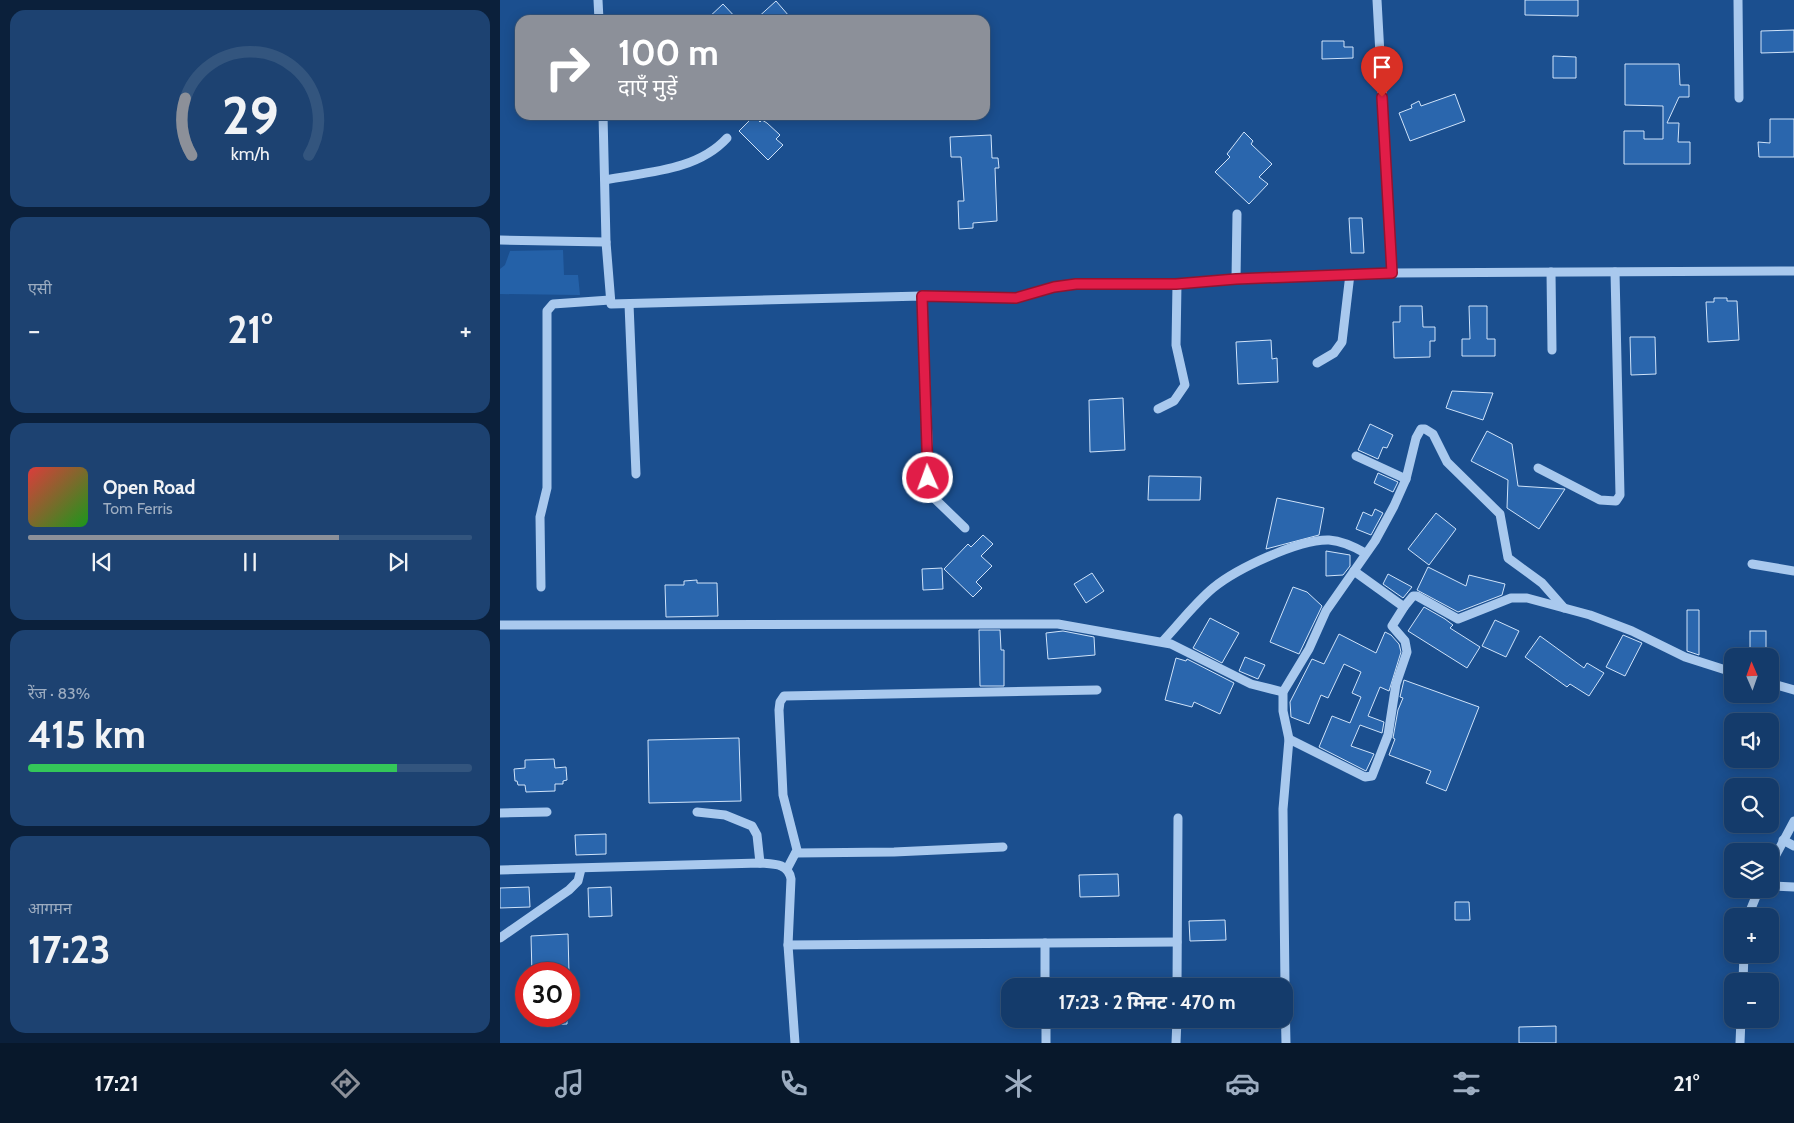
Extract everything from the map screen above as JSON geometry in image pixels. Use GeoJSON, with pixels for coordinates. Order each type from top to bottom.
{"type":"FeatureCollection","features":[{"type":"Feature","properties":{"kind":"street"},"geometry":{"type":"LineString","coordinates":[[598,0],[599,15]]}},
{"type":"Feature","properties":{"kind":"street"},"geometry":{"type":"LineString","coordinates":[[1377,0],[1392,273]]}},
{"type":"Feature","properties":{"kind":"street"},"geometry":{"type":"LineString","coordinates":[[1738,0],[1738,98]]}},
{"type":"Feature","properties":{"kind":"street"},"geometry":{"type":"LineString","coordinates":[[603,120],[606,242],[611,304],[922,296],[1016,298],[1070,285],[1176,284],[1236,279],[1350,274],[1794,270]]}},
{"type":"Feature","properties":{"kind":"street"},"geometry":{"type":"LineString","coordinates":[[605,180],[688,164],[711,154],[727,138]]}},
{"type":"Feature","properties":{"kind":"street"},"geometry":{"type":"LineString","coordinates":[[1236,279],[1237,214]]}},
{"type":"Feature","properties":{"kind":"street"},"geometry":{"type":"LineString","coordinates":[[500,240],[606,242]]}},
{"type":"Feature","properties":{"kind":"street"},"geometry":{"type":"LineString","coordinates":[[1551,272],[1552,350]]}},
{"type":"Feature","properties":{"kind":"street"},"geometry":{"type":"LineString","coordinates":[[1538,468],[1600,500],[1616,501],[1620,495],[1615,272]]}},
{"type":"Feature","properties":{"kind":"street"},"geometry":{"type":"LineString","coordinates":[[1317,363],[1334,353],[1342,342],[1350,274]]}},
{"type":"Feature","properties":{"kind":"street"},"geometry":{"type":"LineString","coordinates":[[1158,409],[1174,401],[1185,385],[1176,346],[1176,284]]}},
{"type":"Feature","properties":{"kind":"street"},"geometry":{"type":"LineString","coordinates":[[922,296],[930,489],[934,498],[965,528]]}},
{"type":"Feature","properties":{"kind":"street"},"geometry":{"type":"LineString","coordinates":[[542,587],[540,517],[547,488],[547,311],[553,304],[610,300]]}},
{"type":"Feature","properties":{"kind":"street"},"geometry":{"type":"LineString","coordinates":[[629,304],[636,474]]}},
{"type":"Feature","properties":{"kind":"street"},"geometry":{"type":"LineString","coordinates":[[1285,978],[1283,809],[1290,739],[1283,711],[1283,692],[1309,648],[1326,611],[1364,553],[1375,541],[1406,479],[1416,438],[1421,429],[1426,429],[1436,438],[1449,465],[1500,514],[1508,558],[1542,583],[1564,608]]}},
{"type":"Feature","properties":{"kind":"street"},"geometry":{"type":"LineString","coordinates":[[1356,456],[1406,479]]}},
{"type":"Feature","properties":{"kind":"street"},"geometry":{"type":"LineString","coordinates":[[1163,641],[1211,589],[1223,580],[1265,558],[1319,540],[1340,542],[1364,553]]}},
{"type":"Feature","properties":{"kind":"street"},"geometry":{"type":"LineString","coordinates":[[1752,564],[1794,571]]}},
{"type":"Feature","properties":{"kind":"street"},"geometry":{"type":"LineString","coordinates":[[1354,571],[1404,607]]}},
{"type":"Feature","properties":{"kind":"street"},"geometry":{"type":"LineString","coordinates":[[1290,739],[1365,777],[1372,776],[1388,735],[1396,684],[1406,652],[1405,641],[1392,626],[1413,596],[1417,596],[1458,619],[1516,597],[1527,598],[1564,608],[1632,631],[1685,656],[1724,669]]}},
{"type":"Feature","properties":{"kind":"street"},"geometry":{"type":"LineString","coordinates":[[500,624],[1058,624],[1163,641],[1179,647],[1251,684],[1283,692]]}},
{"type":"Feature","properties":{"kind":"street"},"geometry":{"type":"LineString","coordinates":[[1779,686],[1794,690]]}},
{"type":"Feature","properties":{"kind":"street"},"geometry":{"type":"LineString","coordinates":[[787,869],[796,853],[796,841],[783,795],[779,710],[780,702],[784,696],[1097,690]]}},
{"type":"Feature","properties":{"kind":"street"},"geometry":{"type":"LineString","coordinates":[[500,813],[547,812]]}},
{"type":"Feature","properties":{"kind":"street"},"geometry":{"type":"LineString","coordinates":[[697,812],[725,815],[752,826],[757,835],[760,863]]}},
{"type":"Feature","properties":{"kind":"street"},"geometry":{"type":"LineString","coordinates":[[1177,978],[1178,818]]}},
{"type":"Feature","properties":{"kind":"street"},"geometry":{"type":"LineString","coordinates":[[1779,848],[1794,821]]}},
{"type":"Feature","properties":{"kind":"street"},"geometry":{"type":"LineString","coordinates":[[1783,840],[1794,846]]}},
{"type":"Feature","properties":{"kind":"street"},"geometry":{"type":"LineString","coordinates":[[796,853],[894,852],[1003,847]]}},
{"type":"Feature","properties":{"kind":"street"},"geometry":{"type":"LineString","coordinates":[[500,870],[581,870],[760,863],[776,864],[787,869],[791,879],[788,945],[795,1043]]}},
{"type":"Feature","properties":{"kind":"street"},"geometry":{"type":"LineString","coordinates":[[500,938],[569,890],[578,881],[581,870]]}},
{"type":"Feature","properties":{"kind":"street"},"geometry":{"type":"LineString","coordinates":[[1779,887],[1794,888]]}},
{"type":"Feature","properties":{"kind":"street"},"geometry":{"type":"LineString","coordinates":[[788,945],[1177,942]]}},
{"type":"Feature","properties":{"kind":"street"},"geometry":{"type":"LineString","coordinates":[[1045,943],[1045,978]]}},
{"type":"Feature","properties":{"kind":"street"},"geometry":{"type":"LineString","coordinates":[[1046,1028],[1046,1043]]}},
{"type":"Feature","properties":{"kind":"street"},"geometry":{"type":"LineString","coordinates":[[1176,1043],[1177,1028]]}},
{"type":"Feature","properties":{"kind":"street"},"geometry":{"type":"LineString","coordinates":[[1286,1028],[1286,1043]]}},
{"type":"Feature","properties":{"kind":"street"},"geometry":{"type":"LineString","coordinates":[[1740,1043],[1741,1028]]}},
{"type":"Feature","properties":{"kind":"shaded area"},"geometry":{"type":"Polygon","coordinates":[[[563,250],[564,275],[578,275],[580,295],[500,294],[500,269],[505,265],[510,251],[563,250]]]}},
{"type":"Feature","properties":{"kind":"building"},"geometry":{"type":"Polygon","coordinates":[[[1525,0],[1578,0],[1578,16],[1525,15],[1525,0]]]}},
{"type":"Feature","properties":{"kind":"building"},"geometry":{"type":"Polygon","coordinates":[[[776,1],[788,15],[761,15],[776,1]]]}},
{"type":"Feature","properties":{"kind":"building"},"geometry":{"type":"Polygon","coordinates":[[[723,4],[733,15],[711,15],[723,4]]]}},
{"type":"Feature","properties":{"kind":"building"},"geometry":{"type":"Polygon","coordinates":[[[1794,30],[1794,52],[1761,53],[1761,31],[1794,30]]]}},
{"type":"Feature","properties":{"kind":"building"},"geometry":{"type":"Polygon","coordinates":[[[1322,41],[1344,41],[1344,47],[1353,47],[1353,58],[1322,59],[1322,41]]]}},
{"type":"Feature","properties":{"kind":"building"},"geometry":{"type":"Polygon","coordinates":[[[1553,56],[1576,57],[1576,78],[1553,78],[1553,56]]]}},
{"type":"Feature","properties":{"kind":"building"},"geometry":{"type":"Polygon","coordinates":[[[1625,64],[1679,64],[1680,85],[1689,85],[1689,97],[1679,97],[1667,123],[1679,123],[1678,142],[1690,142],[1690,164],[1624,164],[1624,131],[1644,131],[1644,139],[1663,139],[1663,106],[1625,105],[1625,64]]]}},
{"type":"Feature","properties":{"kind":"building"},"geometry":{"type":"Polygon","coordinates":[[[1455,94],[1465,121],[1410,141],[1399,113],[1412,108],[1411,105],[1419,101],[1421,106],[1455,94]]]}},
{"type":"Feature","properties":{"kind":"building"},"geometry":{"type":"Polygon","coordinates":[[[1770,119],[1794,119],[1794,157],[1759,157],[1758,142],[1770,143],[1770,119]]]}},
{"type":"Feature","properties":{"kind":"building"},"geometry":{"type":"Polygon","coordinates":[[[750,120],[758,120],[760,122],[762,120],[780,135],[776,139],[783,145],[768,160],[739,131],[750,120]]]}},
{"type":"Feature","properties":{"kind":"building"},"geometry":{"type":"Polygon","coordinates":[[[1244,132],[1253,141],[1251,144],[1272,164],[1259,177],[1268,184],[1249,204],[1215,172],[1230,157],[1227,154],[1244,132]]]}},
{"type":"Feature","properties":{"kind":"building"},"geometry":{"type":"Polygon","coordinates":[[[991,135],[992,158],[998,158],[999,168],[995,168],[997,221],[973,223],[973,228],[959,229],[958,201],[964,201],[961,157],[951,157],[950,137],[991,135]]]}},
{"type":"Feature","properties":{"kind":"building"},"geometry":{"type":"Polygon","coordinates":[[[1349,218],[1362,218],[1364,253],[1351,253],[1349,218]]]}},
{"type":"Feature","properties":{"kind":"building"},"geometry":{"type":"Polygon","coordinates":[[[1714,298],[1727,298],[1727,301],[1737,301],[1739,340],[1708,342],[1706,302],[1714,302],[1714,298]]]}},
{"type":"Feature","properties":{"kind":"building"},"geometry":{"type":"Polygon","coordinates":[[[1400,306],[1422,306],[1423,327],[1435,327],[1435,341],[1430,341],[1430,357],[1394,358],[1393,322],[1400,322],[1400,306]]]}},
{"type":"Feature","properties":{"kind":"building"},"geometry":{"type":"Polygon","coordinates":[[[1469,306],[1487,306],[1487,339],[1495,339],[1495,356],[1462,356],[1462,339],[1470,339],[1469,306]]]}},
{"type":"Feature","properties":{"kind":"building"},"geometry":{"type":"Polygon","coordinates":[[[1630,337],[1655,337],[1656,374],[1631,375],[1630,337]]]}},
{"type":"Feature","properties":{"kind":"building"},"geometry":{"type":"Polygon","coordinates":[[[1271,340],[1272,359],[1277,358],[1278,382],[1238,384],[1236,342],[1271,340]]]}},
{"type":"Feature","properties":{"kind":"building"},"geometry":{"type":"Polygon","coordinates":[[[1452,391],[1493,393],[1483,420],[1446,408],[1452,391]]]}},
{"type":"Feature","properties":{"kind":"building"},"geometry":{"type":"Polygon","coordinates":[[[1123,398],[1125,450],[1090,452],[1089,400],[1123,398]]]}},
{"type":"Feature","properties":{"kind":"building"},"geometry":{"type":"Polygon","coordinates":[[[1370,424],[1393,435],[1387,448],[1383,447],[1378,459],[1358,450],[1370,424]]]}},
{"type":"Feature","properties":{"kind":"building"},"geometry":{"type":"Polygon","coordinates":[[[1487,431],[1512,444],[1518,486],[1565,489],[1539,529],[1507,508],[1508,480],[1471,461],[1487,431]]]}},
{"type":"Feature","properties":{"kind":"building"},"geometry":{"type":"Polygon","coordinates":[[[1378,473],[1398,482],[1393,492],[1374,483],[1378,473]]]}},
{"type":"Feature","properties":{"kind":"building"},"geometry":{"type":"Polygon","coordinates":[[[1149,476],[1201,477],[1200,500],[1148,500],[1149,476]]]}},
{"type":"Feature","properties":{"kind":"building"},"geometry":{"type":"Polygon","coordinates":[[[1277,498],[1324,508],[1319,535],[1266,549],[1277,498]]]}},
{"type":"Feature","properties":{"kind":"building"},"geometry":{"type":"Polygon","coordinates":[[[1375,509],[1383,513],[1371,535],[1356,529],[1363,512],[1372,516],[1375,509]]]}},
{"type":"Feature","properties":{"kind":"building"},"geometry":{"type":"Polygon","coordinates":[[[1436,513],[1456,529],[1429,565],[1408,549],[1436,513]]]}},
{"type":"Feature","properties":{"kind":"building"},"geometry":{"type":"Polygon","coordinates":[[[983,535],[993,544],[981,556],[992,566],[976,582],[982,588],[973,597],[944,569],[968,544],[971,547],[983,535]]]}},
{"type":"Feature","properties":{"kind":"building"},"geometry":{"type":"Polygon","coordinates":[[[1326,551],[1350,555],[1350,566],[1343,575],[1326,576],[1326,551]]]}},
{"type":"Feature","properties":{"kind":"building"},"geometry":{"type":"Polygon","coordinates":[[[1428,567],[1466,586],[1469,575],[1505,584],[1502,595],[1458,612],[1417,590],[1428,567]]]}},
{"type":"Feature","properties":{"kind":"building"},"geometry":{"type":"Polygon","coordinates":[[[942,568],[943,589],[923,590],[922,569],[942,568]]]}},
{"type":"Feature","properties":{"kind":"building"},"geometry":{"type":"Polygon","coordinates":[[[1092,573],[1104,591],[1086,603],[1074,584],[1092,573]]]}},
{"type":"Feature","properties":{"kind":"building"},"geometry":{"type":"Polygon","coordinates":[[[1388,574],[1412,587],[1403,598],[1383,584],[1388,574]]]}},
{"type":"Feature","properties":{"kind":"building"},"geometry":{"type":"Polygon","coordinates":[[[697,580],[697,583],[717,583],[718,616],[666,617],[665,585],[684,585],[684,581],[697,580]]]}},
{"type":"Feature","properties":{"kind":"building"},"geometry":{"type":"Polygon","coordinates":[[[1293,587],[1307,592],[1322,606],[1299,654],[1270,642],[1293,587]]]}},
{"type":"Feature","properties":{"kind":"building"},"geometry":{"type":"Polygon","coordinates":[[[1424,607],[1445,619],[1453,625],[1450,628],[1480,647],[1467,668],[1408,631],[1424,607]]]}},
{"type":"Feature","properties":{"kind":"building"},"geometry":{"type":"Polygon","coordinates":[[[1687,610],[1699,610],[1699,655],[1687,651],[1687,610]]]}},
{"type":"Feature","properties":{"kind":"building"},"geometry":{"type":"Polygon","coordinates":[[[1210,618],[1239,633],[1222,663],[1193,648],[1210,618]]]}},
{"type":"Feature","properties":{"kind":"building"},"geometry":{"type":"Polygon","coordinates":[[[1495,620],[1519,631],[1506,657],[1482,646],[1495,620]]]}},
{"type":"Feature","properties":{"kind":"building"},"geometry":{"type":"Polygon","coordinates":[[[979,630],[1000,630],[1001,650],[1004,650],[1004,686],[980,686],[979,630]]]}},
{"type":"Feature","properties":{"kind":"building"},"geometry":{"type":"Polygon","coordinates":[[[1063,631],[1094,637],[1095,655],[1048,659],[1046,633],[1063,631]]]}},
{"type":"Feature","properties":{"kind":"building"},"geometry":{"type":"Polygon","coordinates":[[[1750,631],[1766,631],[1766,648],[1750,648],[1750,631]]]}},
{"type":"Feature","properties":{"kind":"building"},"geometry":{"type":"Polygon","coordinates":[[[1385,632],[1391,635],[1399,644],[1401,652],[1389,691],[1380,687],[1368,716],[1384,722],[1382,733],[1360,725],[1351,746],[1374,754],[1366,771],[1319,747],[1332,716],[1350,723],[1361,697],[1352,693],[1361,672],[1344,664],[1328,698],[1321,695],[1309,724],[1291,717],[1290,702],[1312,659],[1324,664],[1339,634],[1376,653],[1385,632]]]}},
{"type":"Feature","properties":{"kind":"building"},"geometry":{"type":"Polygon","coordinates":[[[1623,635],[1642,643],[1625,676],[1606,667],[1623,635]]]}},
{"type":"Feature","properties":{"kind":"building"},"geometry":{"type":"Polygon","coordinates":[[[1540,636],[1584,668],[1587,663],[1604,673],[1589,696],[1570,684],[1567,687],[1525,657],[1540,636]]]}},
{"type":"Feature","properties":{"kind":"building"},"geometry":{"type":"Polygon","coordinates":[[[1245,657],[1265,665],[1258,679],[1239,671],[1245,657]]]}},
{"type":"Feature","properties":{"kind":"building"},"geometry":{"type":"Polygon","coordinates":[[[1176,658],[1186,661],[1187,659],[1234,683],[1220,714],[1194,702],[1192,707],[1165,700],[1176,658]]]}},
{"type":"Feature","properties":{"kind":"building"},"geometry":{"type":"Polygon","coordinates":[[[1404,680],[1479,707],[1446,791],[1426,783],[1431,771],[1389,755],[1395,739],[1393,738],[1398,710],[1403,698],[1400,697],[1404,680]]]}},
{"type":"Feature","properties":{"kind":"building"},"geometry":{"type":"Polygon","coordinates":[[[739,738],[741,801],[649,803],[648,740],[739,738]]]}},
{"type":"Feature","properties":{"kind":"building"},"geometry":{"type":"Polygon","coordinates":[[[554,759],[555,768],[566,767],[567,780],[563,781],[563,784],[555,784],[555,791],[526,792],[525,785],[518,785],[517,781],[515,781],[514,769],[525,768],[525,760],[554,759]]]}},
{"type":"Feature","properties":{"kind":"building"},"geometry":{"type":"Polygon","coordinates":[[[606,834],[606,854],[576,855],[575,835],[606,834]]]}},
{"type":"Feature","properties":{"kind":"building"},"geometry":{"type":"Polygon","coordinates":[[[1118,874],[1119,896],[1080,897],[1079,875],[1118,874]]]}},
{"type":"Feature","properties":{"kind":"building"},"geometry":{"type":"Polygon","coordinates":[[[529,887],[530,907],[500,908],[500,888],[529,887]]]}},
{"type":"Feature","properties":{"kind":"building"},"geometry":{"type":"Polygon","coordinates":[[[611,887],[612,916],[589,917],[588,888],[611,887]]]}},
{"type":"Feature","properties":{"kind":"building"},"geometry":{"type":"Polygon","coordinates":[[[1455,902],[1469,902],[1470,920],[1455,920],[1455,902]]]}},
{"type":"Feature","properties":{"kind":"building"},"geometry":{"type":"Polygon","coordinates":[[[1225,920],[1226,940],[1190,941],[1189,921],[1225,920]]]}},
{"type":"Feature","properties":{"kind":"building"},"geometry":{"type":"Polygon","coordinates":[[[568,934],[569,962],[532,962],[531,936],[568,934]]]}},
{"type":"Feature","properties":{"kind":"building"},"geometry":{"type":"Polygon","coordinates":[[[1556,1026],[1556,1043],[1519,1043],[1519,1027],[1556,1026]]]}},
{"type":"Feature","properties":{"kind":"route"},"geometry":{"type":"LineString","coordinates":[[928,478],[922,296],[1016,298],[1026,297],[1054,287],[1076,284],[1176,284],[1236,279],[1392,273],[1382,97]]}}]}
